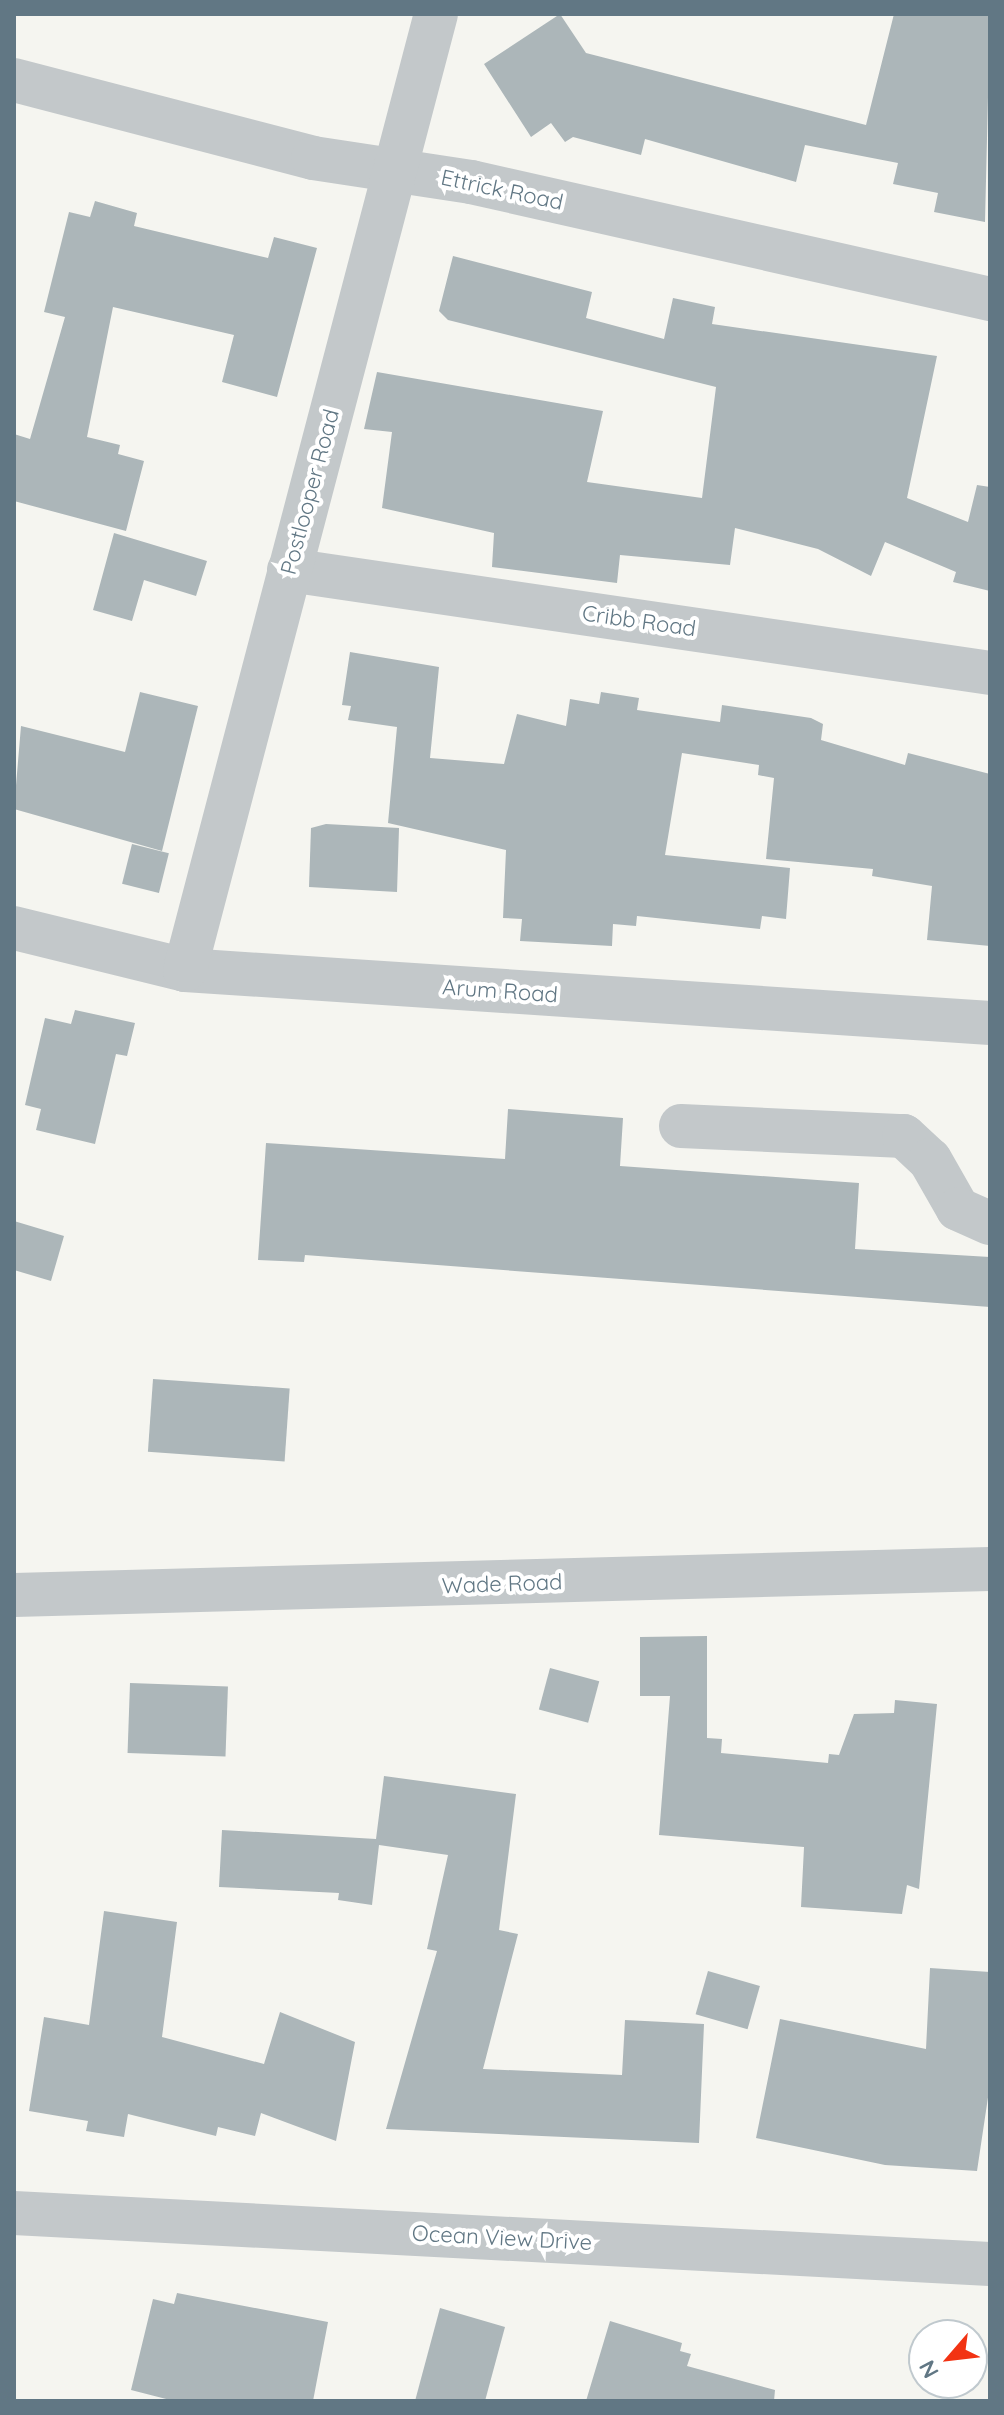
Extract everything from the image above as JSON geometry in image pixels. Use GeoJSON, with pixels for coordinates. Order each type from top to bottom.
{"type":"FeatureCollection","features":[{"type":"Feature","properties":{"kind":"street","name":"Postlooper Road"},"geometry":{"type":"LineString","coordinates":[[185,970],[436,14]]}},
{"type":"Feature","properties":{"kind":"street","name":"Ettrick Road"},"geometry":{"type":"LineString","coordinates":[[14,80],[313,158],[396,169],[990,299]]}},
{"type":"Feature","properties":{"kind":"street","name":"Cribb Road"},"geometry":{"type":"LineString","coordinates":[[289,570],[990,673]]}},
{"type":"Feature","properties":{"kind":"street","name":"Arum Road"},"geometry":{"type":"LineString","coordinates":[[14,928],[185,970],[990,1023]]}},
{"type":"Feature","properties":{"kind":"street"},"geometry":{"type":"LineString","coordinates":[[681,1126],[904,1136],[930,1160],[958,1209],[990,1223]]}},
{"type":"Feature","properties":{"kind":"street","name":"Wade Road"},"geometry":{"type":"LineString","coordinates":[[14,1595],[990,1569]]}},
{"type":"Feature","properties":{"kind":"street","name":"Ocean View Drive"},"geometry":{"type":"LineString","coordinates":[[14,2213],[990,2264]]}},
{"type":"Feature","properties":{"kind":"building"},"geometry":{"type":"Polygon","coordinates":[[[560,14],[586,53],[866,125],[894,14],[990,14],[985,222],[934,212],[938,193],[893,184],[898,163],[805,145],[796,182],[645,139],[641,155],[573,137],[565,142],[551,123],[531,137],[484,64],[560,14]]]}},
{"type":"Feature","properties":{"kind":"building"},"geometry":{"type":"Polygon","coordinates":[[[95,201],[137,213],[134,226],[268,258],[274,237],[317,248],[277,397],[222,382],[234,335],[113,307],[87,437],[120,445],[118,454],[144,461],[126,531],[14,501],[14,434],[30,439],[65,317],[44,312],[69,212],[90,217],[95,201]]]}},
{"type":"Feature","properties":{"kind":"building"},"geometry":{"type":"Polygon","coordinates":[[[453,256],[592,292],[586,318],[664,339],[673,298],[715,307],[712,324],[937,356],[907,498],[968,522],[977,485],[990,487],[990,591],[953,582],[956,572],[885,542],[871,576],[818,549],[735,528],[730,565],[620,555],[617,583],[492,567],[494,533],[382,508],[392,432],[364,429],[377,372],[603,411],[587,482],[702,498],[716,387],[448,320],[439,311],[453,256]]]}},
{"type":"Feature","properties":{"kind":"building"},"geometry":{"type":"Polygon","coordinates":[[[114,533],[207,561],[196,596],[144,580],[132,621],[93,610],[114,533]]]}},
{"type":"Feature","properties":{"kind":"building"},"geometry":{"type":"Polygon","coordinates":[[[350,652],[439,667],[430,758],[504,764],[517,714],[566,726],[570,699],[599,704],[601,692],[639,698],[637,710],[720,722],[722,705],[811,718],[823,724],[821,740],[905,765],[908,753],[990,774],[990,946],[927,940],[932,886],[872,876],[873,869],[766,859],[774,778],[758,775],[759,765],[682,753],[665,855],[790,868],[786,919],[762,916],[760,929],[637,916],[636,926],[613,924],[612,946],[520,941],[522,919],[503,918],[506,850],[388,823],[397,727],[348,720],[351,706],[342,705],[350,652]]]}},
{"type":"Feature","properties":{"kind":"building"},"geometry":{"type":"Polygon","coordinates":[[[140,692],[198,706],[162,851],[14,809],[21,726],[125,752],[140,692]]]}},
{"type":"Feature","properties":{"kind":"building"},"geometry":{"type":"Polygon","coordinates":[[[326,824],[399,828],[397,892],[309,887],[311,828],[326,824]]]}},
{"type":"Feature","properties":{"kind":"building"},"geometry":{"type":"Polygon","coordinates":[[[132,844],[169,853],[159,893],[122,884],[132,844]]]}},
{"type":"Feature","properties":{"kind":"building"},"geometry":{"type":"Polygon","coordinates":[[[75,1010],[135,1023],[127,1056],[116,1054],[95,1144],[36,1130],[41,1109],[25,1105],[45,1018],[71,1024],[75,1010]]]}},
{"type":"Feature","properties":{"kind":"building"},"geometry":{"type":"Polygon","coordinates":[[[508,1109],[623,1118],[620,1166],[859,1183],[855,1249],[990,1257],[990,1307],[305,1255],[304,1262],[258,1260],[266,1143],[505,1159],[508,1109]]]}},
{"type":"Feature","properties":{"kind":"building"},"geometry":{"type":"Polygon","coordinates":[[[14,1221],[64,1236],[51,1281],[14,1270],[14,1221]]]}},
{"type":"Feature","properties":{"kind":"building"},"geometry":{"type":"Polygon","coordinates":[[[153,1379],[290,1389],[285,1461],[148,1452],[153,1379]]]}},
{"type":"Feature","properties":{"kind":"building"},"geometry":{"type":"Polygon","coordinates":[[[707,1636],[707,1738],[722,1739],[721,1753],[828,1763],[829,1754],[839,1755],[854,1714],[894,1713],[895,1700],[937,1704],[919,1889],[907,1885],[902,1914],[801,1907],[804,1847],[659,1835],[670,1696],[640,1696],[640,1637],[707,1636]]]}},
{"type":"Feature","properties":{"kind":"building"},"geometry":{"type":"Polygon","coordinates":[[[550,1668],[599,1681],[588,1723],[539,1710],[550,1668]]]}},
{"type":"Feature","properties":{"kind":"building"},"geometry":{"type":"Polygon","coordinates":[[[130,1683],[228,1686],[225,1756],[128,1753],[130,1683]]]}},
{"type":"Feature","properties":{"kind":"building"},"geometry":{"type":"Polygon","coordinates":[[[384,1776],[516,1794],[499,1930],[518,1934],[483,2069],[622,2075],[625,2020],[704,2024],[699,2143],[386,2129],[437,1951],[427,1949],[448,1855],[379,1845],[372,1905],[338,1900],[339,1893],[219,1887],[222,1830],[376,1839],[384,1776]]]}},
{"type":"Feature","properties":{"kind":"building"},"geometry":{"type":"Polygon","coordinates":[[[104,1911],[177,1922],[162,2037],[264,2064],[280,2012],[355,2042],[336,2141],[261,2113],[255,2136],[218,2127],[216,2136],[128,2114],[124,2137],[86,2131],[88,2121],[29,2111],[44,2017],[89,2025],[104,1911]]]}},
{"type":"Feature","properties":{"kind":"building"},"geometry":{"type":"Polygon","coordinates":[[[930,1968],[990,1972],[990,2084],[977,2171],[885,2165],[756,2138],[780,2019],[926,2049],[930,1968]]]}},
{"type":"Feature","properties":{"kind":"building"},"geometry":{"type":"Polygon","coordinates":[[[708,1971],[760,1986],[748,2029],[696,2014],[708,1971]]]}},
{"type":"Feature","properties":{"kind":"building"},"geometry":{"type":"Polygon","coordinates":[[[177,2293],[328,2322],[313,2401],[174,2401],[131,2390],[153,2299],[174,2304],[177,2293]]]}},
{"type":"Feature","properties":{"kind":"building"},"geometry":{"type":"Polygon","coordinates":[[[440,2308],[505,2327],[485,2401],[415,2401],[440,2308]]]}},
{"type":"Feature","properties":{"kind":"building"},"geometry":{"type":"Polygon","coordinates":[[[610,2321],[682,2343],[680,2351],[691,2354],[687,2366],[775,2390],[774,2401],[586,2401],[610,2321]]]}}]}
